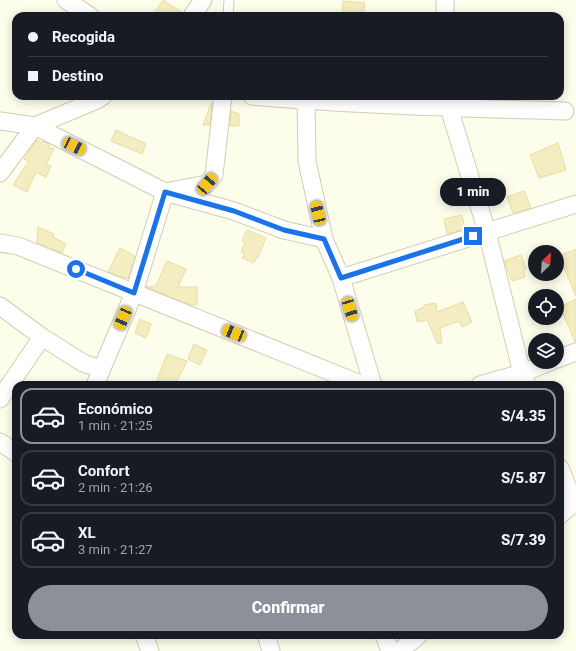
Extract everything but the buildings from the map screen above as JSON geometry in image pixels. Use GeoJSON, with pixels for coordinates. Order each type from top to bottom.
{"type":"FeatureCollection","features":[{"type":"Feature","properties":{"kind":"street"},"geometry":{"type":"LineString","coordinates":[[66,0],[84,12]]}},
{"type":"Feature","properties":{"kind":"street"},"geometry":{"type":"LineString","coordinates":[[195,12],[203,0]]}},
{"type":"Feature","properties":{"kind":"street"},"geometry":{"type":"LineString","coordinates":[[445,0],[445,12]]}},
{"type":"Feature","properties":{"kind":"street"},"geometry":{"type":"LineString","coordinates":[[0,173],[35,126],[97,100]]}},
{"type":"Feature","properties":{"kind":"street"},"geometry":{"type":"LineString","coordinates":[[165,192],[207,184],[214,175],[223,100]]}},
{"type":"Feature","properties":{"kind":"street"},"geometry":{"type":"LineString","coordinates":[[295,100],[449,102],[565,111]]}},
{"type":"Feature","properties":{"kind":"street"},"geometry":{"type":"LineString","coordinates":[[306,101],[307,161],[324,239],[341,278],[373,381]]}},
{"type":"Feature","properties":{"kind":"street"},"geometry":{"type":"LineString","coordinates":[[449,102],[487,232],[524,379]]}},
{"type":"Feature","properties":{"kind":"street"},"geometry":{"type":"LineString","coordinates":[[0,121],[35,126],[165,192],[234,211],[284,230],[324,239]]}},
{"type":"Feature","properties":{"kind":"street"},"geometry":{"type":"LineString","coordinates":[[96,381],[134,293],[165,192]]}},
{"type":"Feature","properties":{"kind":"street"},"geometry":{"type":"LineString","coordinates":[[341,278],[576,204]]}},
{"type":"Feature","properties":{"kind":"street"},"geometry":{"type":"LineString","coordinates":[[0,243],[18,246],[353,381]]}},
{"type":"Feature","properties":{"kind":"street"},"geometry":{"type":"LineString","coordinates":[[0,306],[42,337],[83,363],[101,369]]}},
{"type":"Feature","properties":{"kind":"street"},"geometry":{"type":"LineString","coordinates":[[12,381],[42,337]]}},
{"type":"Feature","properties":{"kind":"street"},"geometry":{"type":"LineString","coordinates":[[564,356],[576,352]]}},
{"type":"Feature","properties":{"kind":"street"},"geometry":{"type":"LineString","coordinates":[[509,381],[524,379],[539,369]]}},
{"type":"Feature","properties":{"kind":"street"},"geometry":{"type":"LineString","coordinates":[[0,399],[12,381]]}},
{"type":"Feature","properties":{"kind":"street"},"geometry":{"type":"LineString","coordinates":[[0,442],[12,450]]}},
{"type":"Feature","properties":{"kind":"street"},"geometry":{"type":"LineString","coordinates":[[564,478],[574,503],[564,512]]}},
{"type":"Feature","properties":{"kind":"street"},"geometry":{"type":"LineString","coordinates":[[146,639],[150,651]]}},
{"type":"Feature","properties":{"kind":"street"},"geometry":{"type":"LineString","coordinates":[[267,639],[271,651]]}},
{"type":"Feature","properties":{"kind":"street"},"geometry":{"type":"LineString","coordinates":[[386,639],[390,651]]}},
{"type":"Feature","properties":{"kind":"street"},"geometry":{"type":"LineString","coordinates":[[400,651],[414,639]]}},
{"type":"Feature","properties":{"kind":"lane"},"geometry":{"type":"LineString","coordinates":[[228,12],[229,0]]}},
{"type":"Feature","properties":{"kind":"route"},"geometry":{"type":"LineString","coordinates":[[76,269],[134,293],[165,192],[234,211],[284,230],[324,239],[341,278],[473,236]]}}]}
